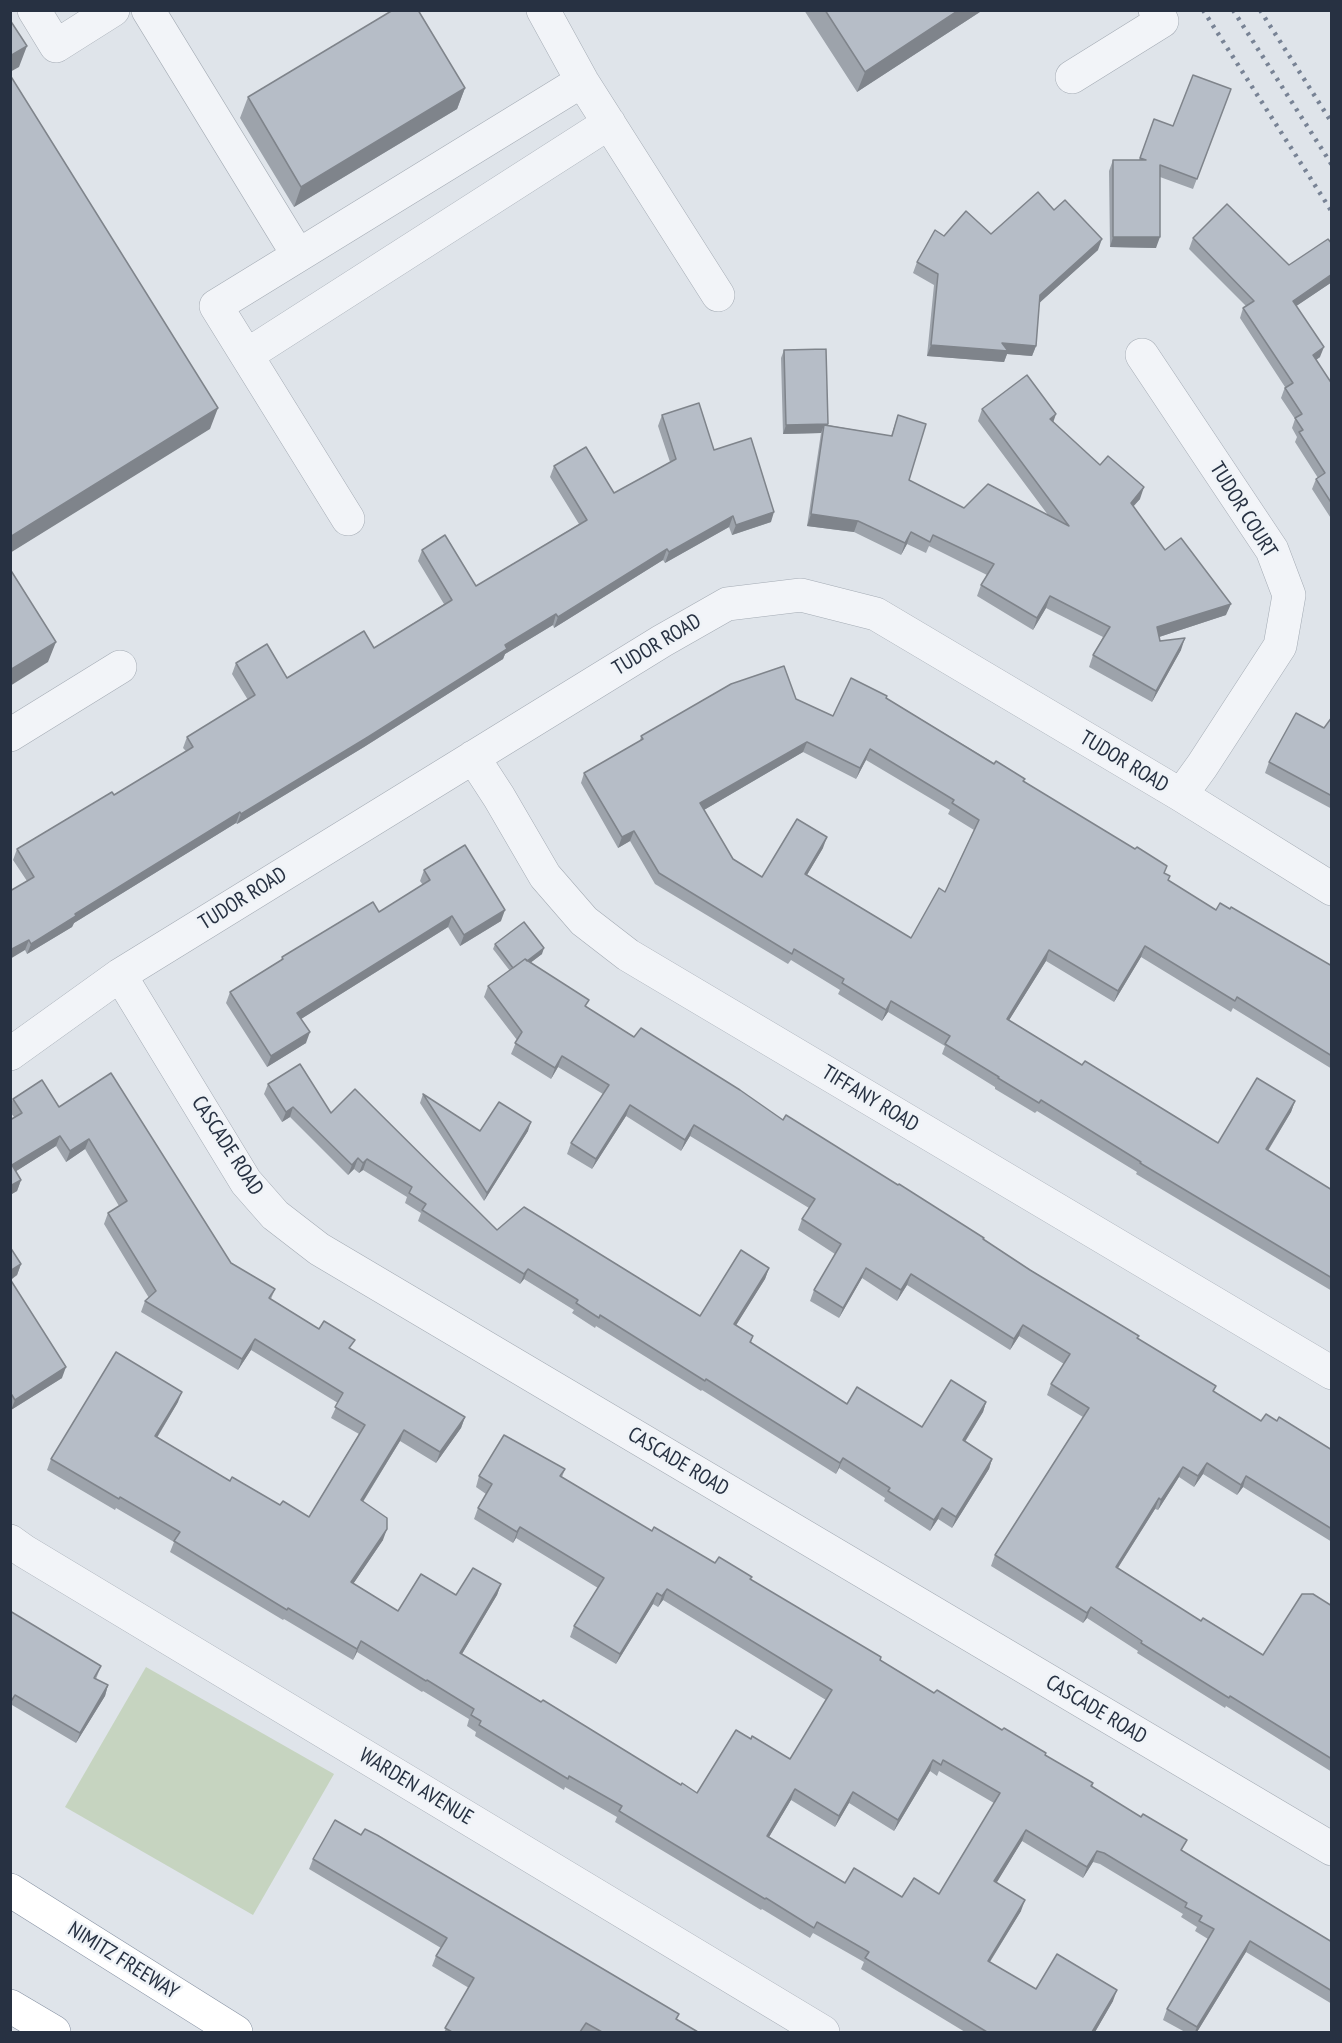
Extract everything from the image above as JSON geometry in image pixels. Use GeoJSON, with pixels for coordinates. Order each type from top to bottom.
{"type":"FeatureCollection","features":[{"type":"Feature","properties":{"kind":"highway","name":"NIMITZ FREEWAY"},"geometry":{"type":"LineString","coordinates":[[10,1890],[236,2032]]}},
{"type":"Feature","properties":{"kind":"highway"},"geometry":{"type":"LineString","coordinates":[[10,2006],[54,2032]]}},
{"type":"Feature","properties":{"kind":"street"},"geometry":{"type":"LineString","coordinates":[[34,10],[56,46],[113,10]]}},
{"type":"Feature","properties":{"kind":"street"},"geometry":{"type":"LineString","coordinates":[[148,10],[298,255]]}},
{"type":"Feature","properties":{"kind":"street"},"geometry":{"type":"LineString","coordinates":[[543,10],[582,81],[718,295]]}},
{"type":"Feature","properties":{"kind":"street"},"geometry":{"type":"LineString","coordinates":[[1072,77],[1162,21],[1155,10]]}},
{"type":"Feature","properties":{"kind":"street"},"geometry":{"type":"LineString","coordinates":[[348,519],[216,306],[582,81]]}},
{"type":"Feature","properties":{"kind":"street"},"geometry":{"type":"LineString","coordinates":[[247,355],[609,123]]}},
{"type":"Feature","properties":{"kind":"street","name":"TUDOR COURT"},"geometry":{"type":"LineString","coordinates":[[1142,355],[1272,550],[1289,595],[1280,646],[1202,766],[1180,795]]}},
{"type":"Feature","properties":{"kind":"street","name":"TUDOR ROAD"},"geometry":{"type":"LineString","coordinates":[[10,1054],[120,975],[662,641],[727,604],[801,595],[876,614],[1180,795],[1332,889]]}},
{"type":"Feature","properties":{"kind":"street"},"geometry":{"type":"LineString","coordinates":[[10,735],[120,667]]}},
{"type":"Feature","properties":{"kind":"street","name":"TIFFANY ROAD"},"geometry":{"type":"LineString","coordinates":[[473,757],[545,876],[584,921],[628,955],[1332,1373]]}},
{"type":"Feature","properties":{"kind":"street","name":"CASCADE ROAD"},"geometry":{"type":"LineString","coordinates":[[120,975],[246,1182],[274,1215],[319,1249],[1332,1849]]}},
{"type":"Feature","properties":{"kind":"street","name":"WARDEN AVENUE"},"geometry":{"type":"LineString","coordinates":[[10,1541],[823,2032]]}},
{"type":"Feature","properties":{"kind":"green space"},"geometry":{"type":"Polygon","coordinates":[[[146,1667],[334,1774],[253,1915],[65,1807],[146,1667]]]}},
{"type":"Feature","properties":{"kind":"building"},"geometry":{"type":"Polygon","coordinates":[[[393,10],[418,10],[465,88],[301,187],[248,97],[393,10]]]}},
{"type":"Feature","properties":{"kind":"building"},"geometry":{"type":"Polygon","coordinates":[[[825,10],[959,10],[865,72],[825,10]]]}},
{"type":"Feature","properties":{"kind":"building"},"geometry":{"type":"Polygon","coordinates":[[[10,20],[27,46],[10,56],[10,20]]]}},
{"type":"Feature","properties":{"kind":"building"},"geometry":{"type":"Polygon","coordinates":[[[10,75],[218,408],[10,537],[10,75]]]}},
{"type":"Feature","properties":{"kind":"building"},"geometry":{"type":"Polygon","coordinates":[[[1193,75],[1231,89],[1197,179],[1160,165],[1160,237],[1113,237],[1113,160],[1146,160],[1140,158],[1154,119],[1173,126],[1193,75]]]}},
{"type":"Feature","properties":{"kind":"building"},"geometry":{"type":"Polygon","coordinates":[[[1038,192],[1054,210],[1065,200],[1102,239],[1040,295],[1036,346],[1002,343],[1008,351],[931,345],[938,274],[917,262],[935,230],[944,236],[966,211],[991,234],[1038,192]]]}},
{"type":"Feature","properties":{"kind":"building"},"geometry":{"type":"Polygon","coordinates":[[[1227,204],[1289,265],[1328,239],[1332,244],[1332,274],[1293,301],[1324,347],[1313,355],[1332,384],[1332,504],[1316,479],[1325,473],[1299,432],[1303,430],[1295,418],[1302,414],[1285,388],[1293,383],[1243,308],[1254,301],[1193,238],[1227,204]]]}},
{"type":"Feature","properties":{"kind":"building"},"geometry":{"type":"Polygon","coordinates":[[[826,349],[828,424],[786,425],[784,350],[826,349]]]}},
{"type":"Feature","properties":{"kind":"building"},"geometry":{"type":"Polygon","coordinates":[[[1027,375],[1056,414],[1050,419],[1100,465],[1108,456],[1144,487],[1131,503],[1165,550],[1181,538],[1231,604],[1157,627],[1160,641],[1185,638],[1156,691],[1093,655],[1110,627],[1050,596],[1037,618],[981,585],[994,564],[933,535],[930,542],[911,532],[905,543],[858,521],[811,514],[824,425],[892,436],[898,415],[926,424],[909,480],[964,508],[988,484],[1069,526],[982,409],[1027,375]]]}},
{"type":"Feature","properties":{"kind":"building"},"geometry":{"type":"Polygon","coordinates":[[[699,403],[714,450],[751,438],[774,512],[736,525],[733,516],[669,552],[667,549],[558,617],[556,614],[505,645],[507,649],[368,737],[241,814],[240,812],[75,914],[76,916],[31,944],[29,940],[10,950],[10,891],[34,877],[17,849],[112,792],[114,795],[193,747],[187,737],[255,695],[236,663],[267,644],[287,678],[364,631],[374,648],[452,600],[422,550],[445,535],[476,586],[587,520],[554,466],[586,447],[614,493],[676,459],[662,415],[699,403]]]}},
{"type":"Feature","properties":{"kind":"building"},"geometry":{"type":"Polygon","coordinates":[[[10,569],[56,642],[10,670],[10,569]]]}},
{"type":"Feature","properties":{"kind":"building"},"geometry":{"type":"Polygon","coordinates":[[[784,666],[796,699],[833,716],[851,678],[887,696],[886,698],[994,764],[996,761],[1025,779],[1023,781],[1167,866],[1164,873],[1170,876],[1168,880],[1216,910],[1220,903],[1230,909],[1231,907],[1332,966],[1332,1056],[1237,997],[1235,1001],[1145,946],[1118,991],[1049,950],[1007,1019],[1082,1065],[1085,1061],[1218,1143],[1257,1078],[1295,1101],[1266,1149],[1332,1190],[1332,1278],[1140,1163],[1041,1100],[1039,1103],[998,1078],[945,1044],[950,1036],[891,1001],[886,1010],[842,983],[844,979],[794,949],[792,954],[659,873],[634,831],[622,837],[584,773],[643,739],[641,736],[731,684],[784,666]],[[807,742],[700,803],[733,859],[762,877],[797,819],[827,837],[805,874],[911,938],[939,888],[945,892],[979,820],[952,803],[954,800],[870,749],[860,768],[807,742]]]}},
{"type":"Feature","properties":{"kind":"building"},"geometry":{"type":"Polygon","coordinates":[[[1296,713],[1324,728],[1332,717],[1332,796],[1269,762],[1296,713]]]}},
{"type":"Feature","properties":{"kind":"building"},"geometry":{"type":"Polygon","coordinates":[[[465,845],[505,910],[464,935],[452,916],[297,1013],[310,1032],[271,1056],[230,992],[283,959],[282,957],[373,902],[379,912],[430,880],[424,870],[465,845]]]}},
{"type":"Feature","properties":{"kind":"building"},"geometry":{"type":"Polygon","coordinates":[[[524,922],[544,948],[513,968],[495,944],[524,922]]]}},
{"type":"Feature","properties":{"kind":"building"},"geometry":{"type":"Polygon","coordinates":[[[525,959],[589,1000],[585,1006],[634,1037],[641,1028],[783,1120],[786,1115],[899,1184],[1030,1270],[1216,1386],[1213,1391],[1261,1421],[1266,1414],[1277,1421],[1279,1417],[1332,1450],[1332,1529],[1246,1476],[1241,1485],[1207,1463],[1198,1476],[1183,1467],[1161,1500],[1159,1498],[1116,1567],[1201,1621],[1203,1618],[1263,1655],[1302,1594],[1313,1594],[1332,1606],[1332,1759],[1141,1643],[1142,1641],[1091,1607],[1087,1613],[995,1555],[1089,1408],[1051,1384],[1070,1354],[1023,1325],[1014,1339],[911,1274],[901,1290],[866,1268],[843,1308],[814,1290],[841,1244],[802,1219],[815,1199],[694,1125],[685,1140],[630,1105],[596,1159],[571,1143],[609,1085],[562,1056],[555,1068],[515,1043],[522,1032],[488,986],[525,959]]]}},
{"type":"Feature","properties":{"kind":"building"},"geometry":{"type":"Polygon","coordinates":[[[300,1064],[331,1113],[355,1089],[497,1230],[524,1207],[700,1316],[741,1250],[769,1268],[734,1324],[753,1336],[750,1342],[847,1404],[857,1387],[922,1427],[951,1380],[986,1402],[963,1440],[992,1459],[956,1517],[942,1508],[934,1520],[888,1491],[890,1488],[843,1458],[840,1463],[600,1315],[599,1318],[576,1303],[578,1300],[528,1269],[524,1274],[422,1210],[426,1204],[409,1193],[412,1187],[367,1159],[363,1163],[358,1158],[352,1165],[293,1107],[286,1112],[268,1084],[300,1064]]]}},
{"type":"Feature","properties":{"kind":"building"},"geometry":{"type":"Polygon","coordinates":[[[111,1073],[231,1263],[275,1289],[269,1298],[319,1329],[324,1321],[355,1340],[349,1348],[465,1417],[440,1452],[404,1430],[361,1500],[387,1518],[387,1529],[351,1582],[398,1611],[421,1574],[456,1595],[473,1568],[501,1584],[460,1653],[697,1793],[736,1730],[751,1739],[752,1736],[790,1759],[832,1690],[667,1589],[662,1596],[657,1593],[620,1654],[574,1626],[604,1578],[520,1527],[517,1532],[478,1508],[492,1484],[479,1476],[504,1435],[565,1469],[560,1476],[652,1531],[654,1527],[715,1563],[719,1557],[752,1577],[750,1579],[881,1657],[880,1660],[934,1693],[937,1690],[1002,1730],[1004,1728],[1093,1783],[1091,1786],[1141,1817],[1143,1814],[1187,1840],[1181,1850],[1332,1942],[1332,1991],[1250,1941],[1197,2027],[1167,2009],[1214,1929],[1199,1921],[1202,1916],[1185,1907],[1187,1903],[1104,1853],[1097,1851],[1087,1867],[1026,1830],[994,1881],[1025,1900],[988,1961],[1036,1989],[1057,1954],[1117,1990],[1092,2032],[987,2032],[865,1958],[869,1952],[817,1922],[814,1928],[619,1811],[622,1806],[569,1776],[568,1779],[479,1725],[481,1721],[471,1715],[474,1709],[427,1680],[361,1641],[357,1649],[288,1608],[287,1610],[174,1541],[180,1532],[51,1459],[116,1352],[182,1392],[155,1436],[230,1481],[232,1477],[280,1505],[283,1501],[309,1517],[365,1425],[335,1407],[343,1393],[255,1339],[242,1359],[145,1301],[156,1291],[108,1213],[127,1201],[89,1139],[70,1151],[60,1136],[12,1165],[21,1180],[10,1186],[10,1120],[22,1113],[13,1099],[42,1080],[59,1107],[111,1073]],[[933,1760],[898,1820],[853,1792],[839,1816],[795,1789],[767,1836],[845,1883],[854,1868],[902,1897],[914,1878],[939,1894],[1000,1793],[943,1760],[941,1765],[933,1760]]]}},
{"type":"Feature","properties":{"kind":"building"},"geometry":{"type":"Polygon","coordinates":[[[423,1094],[480,1131],[499,1102],[531,1122],[487,1193],[423,1094]]]}},
{"type":"Feature","properties":{"kind":"building"},"geometry":{"type":"Polygon","coordinates":[[[10,1247],[21,1264],[10,1271],[10,1247]]]}},
{"type":"Feature","properties":{"kind":"building"},"geometry":{"type":"Polygon","coordinates":[[[10,1279],[66,1367],[15,1400],[10,1392],[10,1279]]]}},
{"type":"Feature","properties":{"kind":"building"},"geometry":{"type":"Polygon","coordinates":[[[10,1611],[101,1666],[94,1678],[108,1685],[80,1733],[15,1695],[10,1703],[10,1611]]]}},
{"type":"Feature","properties":{"kind":"building"},"geometry":{"type":"Polygon","coordinates":[[[335,1820],[361,1835],[365,1829],[377,1835],[679,2014],[676,2019],[698,2032],[602,2032],[586,2023],[580,2032],[452,2032],[445,2028],[474,1978],[436,1956],[447,1938],[313,1859],[335,1820]]]}},
{"type":"Feature","properties":{"kind":"railway"},"geometry":{"type":"LineString","coordinates":[[1203,10],[1332,212]]}},
{"type":"Feature","properties":{"kind":"railway"},"geometry":{"type":"LineString","coordinates":[[1233,10],[1332,165]]}},
{"type":"Feature","properties":{"kind":"railway"},"geometry":{"type":"LineString","coordinates":[[1260,10],[1332,123]]}}]}
